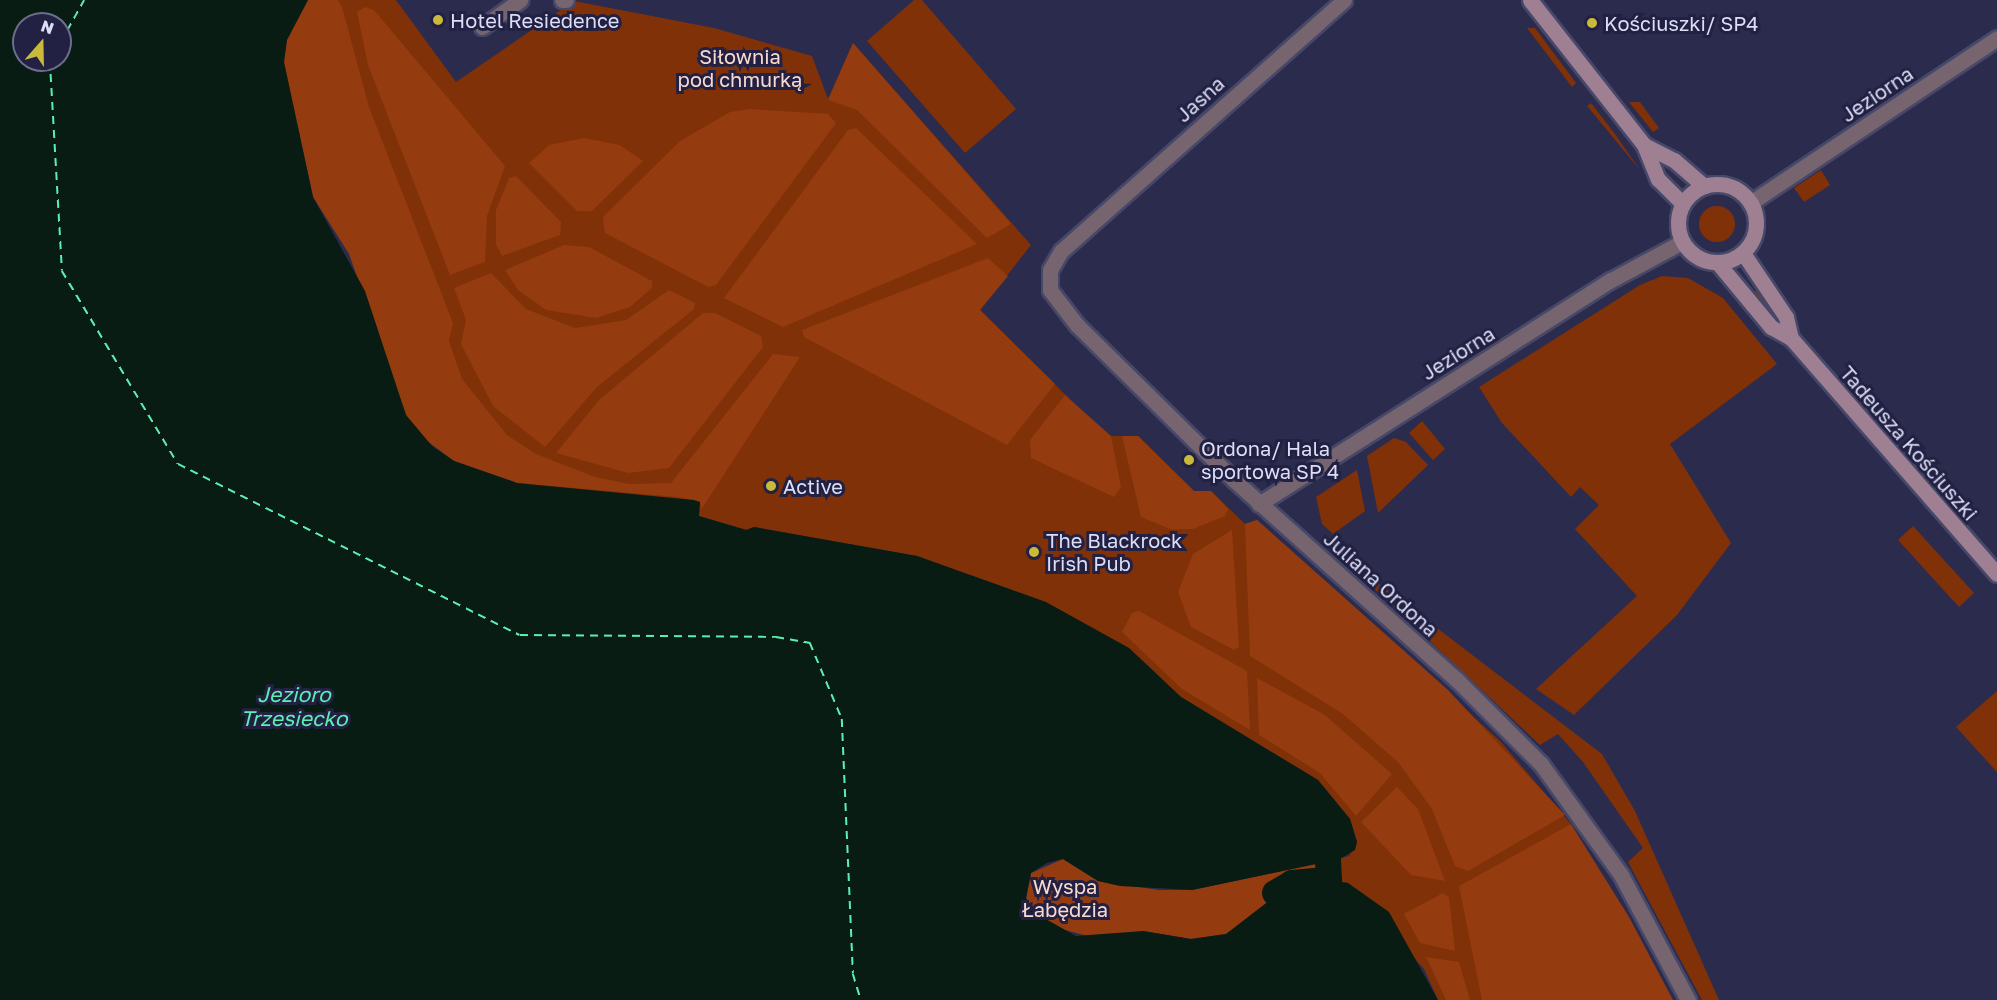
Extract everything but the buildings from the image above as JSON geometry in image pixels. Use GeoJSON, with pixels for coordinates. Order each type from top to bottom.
{"type":"FeatureCollection","features":[{"type":"Feature","properties":{"kind":"street"},"geometry":{"type":"LineString","coordinates":[[482,27],[520,0]]}},
{"type":"Feature","properties":{"kind":"street","name":"Jasna"},"geometry":{"type":"LineString","coordinates":[[1084,230],[1344,0]]}},
{"type":"Feature","properties":{"kind":"street"},"geometry":{"type":"LineString","coordinates":[[1530,0],[1644,145],[1658,180],[1683,204]]}},
{"type":"Feature","properties":{"kind":"street","name":"Jeziorna"},"geometry":{"type":"LineString","coordinates":[[1750,203],[1997,38]]}},
{"type":"Feature","properties":{"kind":"street"},"geometry":{"type":"LineString","coordinates":[[1644,145],[1674,160],[1704,186]]}},
{"type":"Feature","properties":{"kind":"street"},"geometry":{"type":"LineString","coordinates":[[1704,186],[1730,186],[1750,203],[1756,229],[1743,253],[1717,262],[1697,256],[1683,242],[1678,216],[1683,204],[1704,186]]}},
{"type":"Feature","properties":{"kind":"street","name":"Juliana Ordona"},"geometry":{"type":"LineString","coordinates":[[1084,230],[1051,265],[1049,286],[1055,300],[1259,504],[1457,680],[1558,783],[1621,875],[1688,1000]]}},
{"type":"Feature","properties":{"kind":"street","name":"Jeziorna"},"geometry":{"type":"LineString","coordinates":[[1259,504],[1611,280],[1683,242]]}},
{"type":"Feature","properties":{"kind":"street","name":"Tadeusza Kościuszki"},"geometry":{"type":"LineString","coordinates":[[1743,253],[1786,317],[1791,338]]}},
{"type":"Feature","properties":{"kind":"street","name":"Tadeusza Kościuszki"},"geometry":{"type":"LineString","coordinates":[[1717,262],[1771,327],[1791,338],[1997,574]]}},
{"type":"Feature","properties":{"kind":"green space","name":"Siłownia pod chmurką"},"geometry":{"type":"Polygon","coordinates":[[[217,0],[396,0],[456,82],[574,1],[714,28],[812,56],[828,99],[853,43],[1031,245],[980,310],[1107,436],[1138,436],[1194,491],[1211,491],[1245,524],[1257,520],[1500,741],[1571,824],[1673,1000],[1438,1000],[1424,969],[1348,883],[1329,880],[1328,861],[1349,856],[1357,842],[1350,819],[1318,780],[1181,697],[1129,648],[1003,587],[917,556],[754,527],[747,530],[699,516],[517,483],[217,0]]]}},
{"type":"Feature","properties":{"kind":"green space"},"geometry":{"type":"Polygon","coordinates":[[[308,0],[338,0],[342,7],[369,107],[453,323],[449,341],[462,379],[507,435],[536,454],[595,477],[629,484],[671,483],[773,354],[800,357],[701,510],[700,502],[678,497],[517,483],[454,461],[419,435],[406,415],[349,254],[313,197],[284,62],[287,40],[308,0]]]}},
{"type":"Feature","properties":{"kind":"green space"},"geometry":{"type":"Polygon","coordinates":[[[914,0],[922,0],[1016,109],[965,153],[867,41],[914,0]]]}},
{"type":"Feature","properties":{"kind":"green space"},"geometry":{"type":"Polygon","coordinates":[[[365,7],[374,10],[505,166],[487,216],[485,262],[450,275],[368,65],[357,12],[365,7]]]}},
{"type":"Feature","properties":{"kind":"green space"},"geometry":{"type":"Polygon","coordinates":[[[1527,28],[1535,28],[1576,83],[1572,87],[1527,28]]]}},
{"type":"Feature","properties":{"kind":"green space"},"geometry":{"type":"Polygon","coordinates":[[[853,43],[1011,224],[987,238],[857,110],[828,100],[853,43]]]}},
{"type":"Feature","properties":{"kind":"green space"},"geometry":{"type":"Polygon","coordinates":[[[1629,102],[1640,102],[1659,128],[1653,132],[1629,102]]]}},
{"type":"Feature","properties":{"kind":"green space"},"geometry":{"type":"Polygon","coordinates":[[[1591,103],[1615,134],[1640,170],[1587,106],[1591,103]]]}},
{"type":"Feature","properties":{"kind":"green space"},"geometry":{"type":"Polygon","coordinates":[[[750,109],[828,114],[836,123],[716,285],[708,287],[605,233],[603,217],[680,141],[730,112],[750,109]]]}},
{"type":"Feature","properties":{"kind":"green space"},"geometry":{"type":"Polygon","coordinates":[[[856,128],[977,244],[783,327],[724,298],[848,130],[856,128]]]}},
{"type":"Feature","properties":{"kind":"green space"},"geometry":{"type":"Polygon","coordinates":[[[584,138],[620,145],[643,161],[592,211],[577,211],[529,163],[549,145],[584,138]]]}},
{"type":"Feature","properties":{"kind":"green space"},"geometry":{"type":"Polygon","coordinates":[[[1821,170],[1830,185],[1804,202],[1794,188],[1821,170]]]}},
{"type":"Feature","properties":{"kind":"green space"},"geometry":{"type":"Polygon","coordinates":[[[516,176],[561,222],[560,235],[502,256],[496,245],[496,210],[509,178],[516,176]]]}},
{"type":"Feature","properties":{"kind":"green space"},"geometry":{"type":"Polygon","coordinates":[[[1717,206],[1730,211],[1735,224],[1730,237],[1717,242],[1704,237],[1699,224],[1704,211],[1717,206]]]}},
{"type":"Feature","properties":{"kind":"green space"},"geometry":{"type":"Polygon","coordinates":[[[564,245],[589,247],[652,281],[652,288],[630,307],[596,318],[546,310],[518,290],[505,270],[564,245]]]}},
{"type":"Feature","properties":{"kind":"green space"},"geometry":{"type":"Polygon","coordinates":[[[988,258],[1008,276],[980,310],[1055,384],[1007,445],[804,337],[802,330],[988,258]]]}},
{"type":"Feature","properties":{"kind":"green space"},"geometry":{"type":"Polygon","coordinates":[[[491,273],[526,309],[575,328],[626,320],[669,290],[695,303],[694,309],[597,387],[545,447],[493,406],[461,344],[466,320],[454,288],[491,273]]]}},
{"type":"Feature","properties":{"kind":"green space"},"geometry":{"type":"Polygon","coordinates":[[[1662,276],[1688,278],[1723,298],[1777,364],[1670,444],[1731,543],[1677,615],[1574,715],[1536,689],[1637,596],[1575,529],[1599,505],[1580,487],[1571,497],[1502,423],[1479,387],[1640,285],[1662,276]]]}},
{"type":"Feature","properties":{"kind":"green space"},"geometry":{"type":"Polygon","coordinates":[[[1758,289],[1780,320],[1779,325],[1751,295],[1758,289]]]}},
{"type":"Feature","properties":{"kind":"green space"},"geometry":{"type":"Polygon","coordinates":[[[703,313],[715,313],[761,336],[763,347],[669,468],[628,473],[556,453],[599,400],[703,313]]]}},
{"type":"Feature","properties":{"kind":"green space"},"geometry":{"type":"Polygon","coordinates":[[[1065,395],[1111,436],[1121,487],[1114,497],[1031,458],[1030,440],[1065,395]]]}},
{"type":"Feature","properties":{"kind":"green space"},"geometry":{"type":"Polygon","coordinates":[[[1422,421],[1445,449],[1433,460],[1409,433],[1422,421]]]}},
{"type":"Feature","properties":{"kind":"green space"},"geometry":{"type":"Polygon","coordinates":[[[1122,436],[1138,436],[1194,491],[1211,491],[1228,509],[1225,516],[1193,529],[1170,529],[1141,517],[1122,436]]]}},
{"type":"Feature","properties":{"kind":"green space"},"geometry":{"type":"Polygon","coordinates":[[[1394,438],[1406,442],[1428,465],[1378,513],[1367,456],[1394,438]]]}},
{"type":"Feature","properties":{"kind":"green space"},"geometry":{"type":"Polygon","coordinates":[[[1357,470],[1365,511],[1333,534],[1322,524],[1316,497],[1357,470]]]}},
{"type":"Feature","properties":{"kind":"green space"},"geometry":{"type":"Polygon","coordinates":[[[1257,520],[1448,690],[1565,815],[1468,871],[1455,866],[1432,809],[1398,762],[1343,714],[1250,656],[1245,524],[1257,520]]]}},
{"type":"Feature","properties":{"kind":"green space"},"geometry":{"type":"Polygon","coordinates":[[[1913,526],[1974,593],[1959,607],[1898,540],[1913,526]]]}},
{"type":"Feature","properties":{"kind":"green space"},"geometry":{"type":"Polygon","coordinates":[[[1232,530],[1239,647],[1234,650],[1191,627],[1178,592],[1193,554],[1232,530]]]}},
{"type":"Feature","properties":{"kind":"green space"},"geometry":{"type":"Polygon","coordinates":[[[1369,576],[1602,754],[1635,811],[1719,1000],[1702,1000],[1628,862],[1643,848],[1583,762],[1558,734],[1540,745],[1365,580],[1369,576]]]}},
{"type":"Feature","properties":{"kind":"green space"},"geometry":{"type":"Polygon","coordinates":[[[1139,611],[1247,671],[1250,730],[1182,689],[1122,632],[1132,613],[1139,611]]]}},
{"type":"Feature","properties":{"kind":"green space"},"geometry":{"type":"Polygon","coordinates":[[[1257,678],[1325,715],[1392,774],[1356,816],[1320,773],[1259,735],[1257,678]]]}},
{"type":"Feature","properties":{"kind":"green space"},"geometry":{"type":"Polygon","coordinates":[[[1997,691],[1997,772],[1956,727],[1997,691]]]}},
{"type":"Feature","properties":{"kind":"green space"},"geometry":{"type":"Polygon","coordinates":[[[1397,787],[1418,809],[1445,881],[1411,875],[1361,822],[1397,787]]]}},
{"type":"Feature","properties":{"kind":"green space"},"geometry":{"type":"Polygon","coordinates":[[[1571,824],[1629,917],[1673,1000],[1482,1000],[1459,886],[1571,824]]]}},
{"type":"Feature","properties":{"kind":"green space","name":"Wyspa Łabędzia"},"geometry":{"type":"Polygon","coordinates":[[[1063,859],[1098,881],[1159,890],[1192,890],[1328,861],[1329,880],[1315,878],[1226,934],[1191,939],[1143,931],[1099,939],[1050,926],[1026,899],[1031,873],[1063,859]]]}},
{"type":"Feature","properties":{"kind":"green space"},"geometry":{"type":"Polygon","coordinates":[[[1443,893],[1449,897],[1455,951],[1420,943],[1404,914],[1443,893]]]}},
{"type":"Feature","properties":{"kind":"green space"},"geometry":{"type":"Polygon","coordinates":[[[1426,957],[1459,962],[1470,1000],[1446,1000],[1426,957]]]}},
{"type":"Feature","properties":{"kind":"water","name":"Jezioro Trzesiecko"},"geometry":{"type":"Polygon","coordinates":[[[0,0],[308,0],[287,40],[284,62],[313,197],[365,291],[406,415],[432,446],[454,461],[517,483],[694,500],[700,502],[699,516],[746,530],[754,527],[917,556],[1046,602],[1129,648],[1181,697],[1318,780],[1350,819],[1357,842],[1355,850],[1340,859],[1192,890],[1120,886],[1098,881],[1063,859],[1047,863],[1031,873],[1026,898],[1035,913],[1076,936],[1143,931],[1191,939],[1226,934],[1292,883],[1315,878],[1348,883],[1389,912],[1438,1000],[0,1000],[0,0]]]}},
{"type":"Feature","properties":{"kind":"waterway"},"geometry":{"type":"LineString","coordinates":[[1275,893],[1292,883],[1329,880],[1328,861]]}},
{"type":"Feature","properties":{"kind":"ferry route"},"geometry":{"type":"LineString","coordinates":[[72,22],[84,0]]}},
{"type":"Feature","properties":{"kind":"ferry route"},"geometry":{"type":"LineString","coordinates":[[51,72],[62,271],[178,464],[520,635],[776,637],[810,643],[842,719],[853,974],[861,1000]]}},
{"type":"Feature","properties":{"kind":"place","name":"Hotel Resiedence"},"geometry":{"type":"Point","coordinates":[438,20]}},
{"type":"Feature","properties":{"kind":"place","name":"Kościuszki/ SP4"},"geometry":{"type":"Point","coordinates":[1592,23]}},
{"type":"Feature","properties":{"kind":"place","name":"Ordona/ Hala sportowa SP 4"},"geometry":{"type":"Point","coordinates":[1189,460]}},
{"type":"Feature","properties":{"kind":"place","name":"Active"},"geometry":{"type":"Point","coordinates":[771,486]}},
{"type":"Feature","properties":{"kind":"place","name":"The Blackrock Irish Pub"},"geometry":{"type":"Point","coordinates":[1034,552]}}]}
